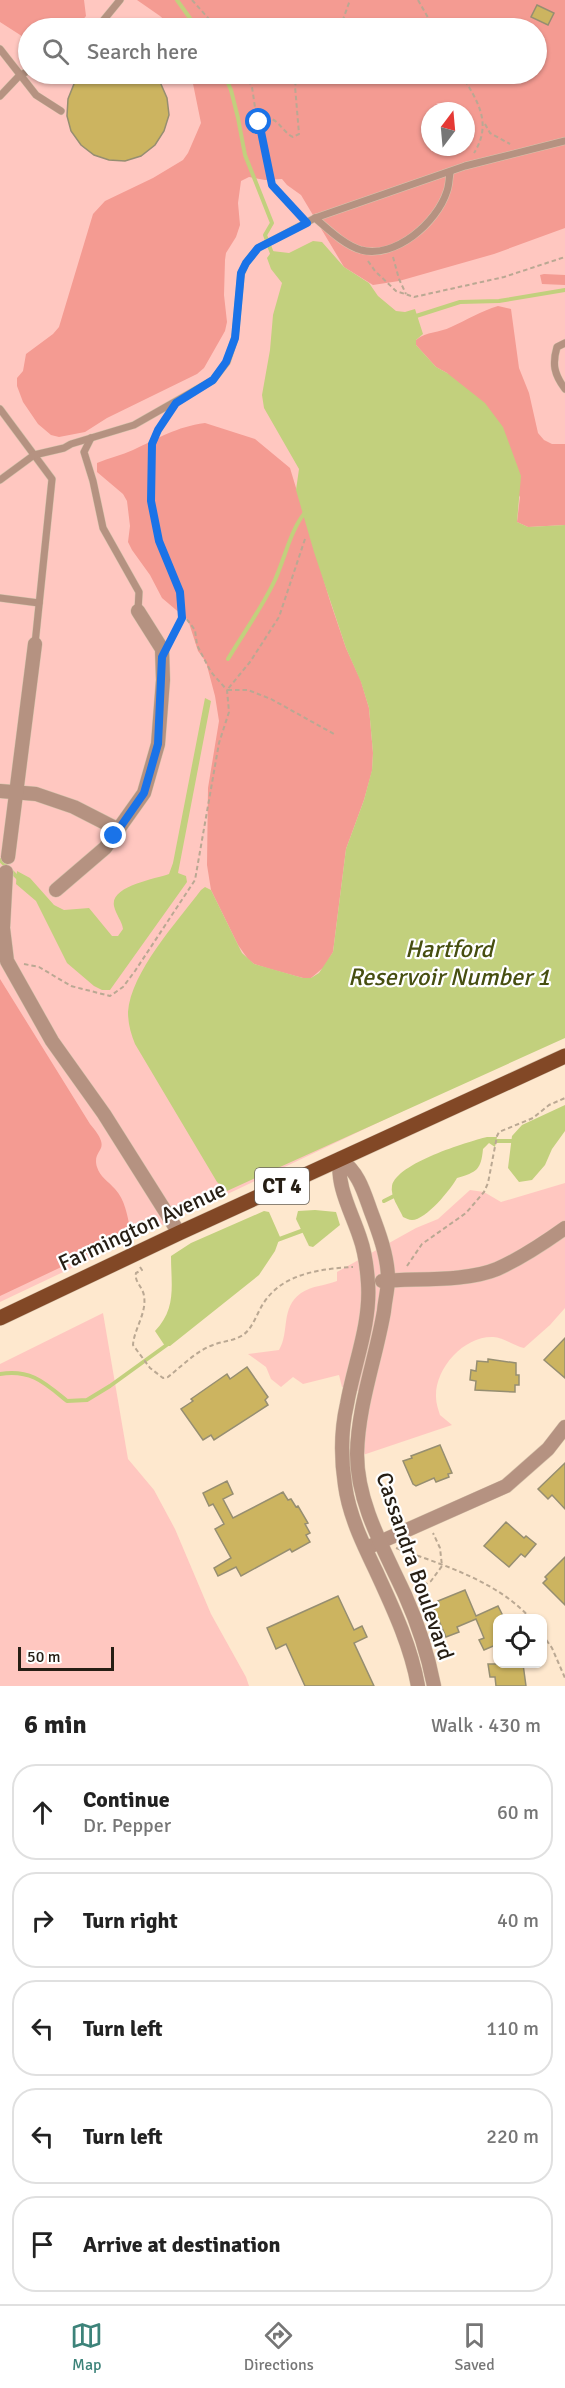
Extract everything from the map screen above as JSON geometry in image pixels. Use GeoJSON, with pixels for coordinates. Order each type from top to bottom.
{"type":"FeatureCollection","features":[{"type":"Feature","properties":{"kind":"main road","name":"Farmington Avenue"},"geometry":{"type":"LineString","coordinates":[[0,1318],[179,1233],[565,1056]]}},
{"type":"Feature","properties":{"kind":"street"},"geometry":{"type":"LineString","coordinates":[[56,890],[96,857],[119,830],[144,793],[158,744],[162,649],[138,610]]}},
{"type":"Feature","properties":{"kind":"street"},"geometry":{"type":"LineString","coordinates":[[8,857],[35,644]]}},
{"type":"Feature","properties":{"kind":"street"},"geometry":{"type":"LineString","coordinates":[[0,791],[36,795],[74,807],[119,830]]}},
{"type":"Feature","properties":{"kind":"street"},"geometry":{"type":"LineString","coordinates":[[6,872],[3,928],[7,961],[52,1041],[104,1114],[179,1233]]}},
{"type":"Feature","properties":{"kind":"street","name":"Cassandra Boulevard"},"geometry":{"type":"LineString","coordinates":[[340,1160],[352,1168],[359,1181],[373,1216],[387,1265],[388,1281],[380,1336],[359,1425],[357,1457],[362,1492],[380,1542],[420,1633],[434,1686]]}},
{"type":"Feature","properties":{"kind":"street","name":"Cassandra Boulevard"},"geometry":{"type":"LineString","coordinates":[[340,1160],[340,1181],[361,1241],[368,1283],[367,1311],[346,1405],[342,1456],[345,1487],[366,1550],[408,1644],[418,1686]]}},
{"type":"Feature","properties":{"kind":"street"},"geometry":{"type":"LineString","coordinates":[[368,1283],[451,1278],[496,1269],[534,1249],[565,1228]]}},
{"type":"Feature","properties":{"kind":"street"},"geometry":{"type":"LineString","coordinates":[[366,1550],[506,1486],[548,1449],[565,1426]]}},
{"type":"Feature","properties":{"kind":"lane"},"geometry":{"type":"LineString","coordinates":[[105,18],[120,0]]}},
{"type":"Feature","properties":{"kind":"lane"},"geometry":{"type":"LineString","coordinates":[[0,49],[18,75]]}},
{"type":"Feature","properties":{"kind":"lane"},"geometry":{"type":"LineString","coordinates":[[0,96],[18,77]]}},
{"type":"Feature","properties":{"kind":"lane"},"geometry":{"type":"LineString","coordinates":[[26,84],[36,95],[61,111]]}},
{"type":"Feature","properties":{"kind":"lane"},"geometry":{"type":"LineString","coordinates":[[0,480],[34,455],[134,426],[213,380],[226,362],[235,338],[241,273],[258,248],[315,218],[465,166],[565,141]]}},
{"type":"Feature","properties":{"kind":"lane"},"geometry":{"type":"LineString","coordinates":[[315,218],[340,238],[360,250],[381,251],[392,248],[412,237],[438,209],[447,192],[450,173]]}},
{"type":"Feature","properties":{"kind":"lane"},"geometry":{"type":"LineString","coordinates":[[565,343],[557,347],[553,362],[557,378],[565,388]]}},
{"type":"Feature","properties":{"kind":"lane"},"geometry":{"type":"LineString","coordinates":[[0,409],[52,479],[35,644]]}},
{"type":"Feature","properties":{"kind":"lane"},"geometry":{"type":"LineString","coordinates":[[91,438],[84,452],[93,481],[96,504],[103,528],[139,592],[138,610]]}},
{"type":"Feature","properties":{"kind":"lane"},"geometry":{"type":"LineString","coordinates":[[0,598],[39,603]]}},
{"type":"Feature","properties":{"kind":"lane"},"geometry":{"type":"LineString","coordinates":[[6,872],[8,857]]}},
{"type":"Feature","properties":{"kind":"path"},"geometry":{"type":"LineString","coordinates":[[192,0],[208,18]]}},
{"type":"Feature","properties":{"kind":"path"},"geometry":{"type":"LineString","coordinates":[[344,18],[350,0]]}},
{"type":"Feature","properties":{"kind":"path"},"geometry":{"type":"LineString","coordinates":[[418,0],[428,18]]}},
{"type":"Feature","properties":{"kind":"path"},"geometry":{"type":"LineString","coordinates":[[250,84],[272,185],[307,223]]}},
{"type":"Feature","properties":{"kind":"path"},"geometry":{"type":"LineString","coordinates":[[258,122],[273,119],[281,124],[289,135],[293,137],[299,134],[296,84]]}},
{"type":"Feature","properties":{"kind":"path"},"geometry":{"type":"LineString","coordinates":[[466,84],[485,124],[499,140],[528,149]]}},
{"type":"Feature","properties":{"kind":"path"},"geometry":{"type":"LineString","coordinates":[[465,166],[480,144],[485,124]]}},
{"type":"Feature","properties":{"kind":"path"},"geometry":{"type":"LineString","coordinates":[[392,248],[399,279],[407,295]]}},
{"type":"Feature","properties":{"kind":"path"},"geometry":{"type":"LineString","coordinates":[[360,250],[375,271],[396,291],[414,297],[504,277],[565,257]]}},
{"type":"Feature","properties":{"kind":"path"},"geometry":{"type":"LineString","coordinates":[[162,657],[172,640],[182,613],[180,592],[159,541],[151,501],[152,444],[158,430],[176,403]]}},
{"type":"Feature","properties":{"kind":"path"},"geometry":{"type":"LineString","coordinates":[[227,690],[250,662],[279,616],[305,539]]}},
{"type":"Feature","properties":{"kind":"path"},"geometry":{"type":"LineString","coordinates":[[7,961],[39,966],[71,986],[110,996],[123,987],[195,880],[219,743],[230,712],[227,690],[211,672],[197,645],[195,630],[182,613]]}},
{"type":"Feature","properties":{"kind":"path"},"geometry":{"type":"LineString","coordinates":[[227,690],[248,690],[271,699],[334,734]]}},
{"type":"Feature","properties":{"kind":"path"},"geometry":{"type":"LineString","coordinates":[[387,1265],[408,1266],[422,1244],[466,1213],[484,1192],[488,1183],[496,1136],[500,1132],[533,1118],[549,1105],[565,1098]]}},
{"type":"Feature","properties":{"kind":"path"},"geometry":{"type":"LineString","coordinates":[[135,1278],[144,1296],[144,1306],[133,1341],[135,1349],[158,1376],[168,1377],[204,1349],[243,1335],[249,1330],[273,1290],[288,1281],[304,1273],[366,1266]]}},
{"type":"Feature","properties":{"kind":"path"},"geometry":{"type":"LineString","coordinates":[[405,1597],[431,1581],[442,1566],[440,1548],[427,1522]]}},
{"type":"Feature","properties":{"kind":"path"},"geometry":{"type":"LineString","coordinates":[[380,1542],[492,1587],[509,1597],[526,1614]]}},
{"type":"Feature","properties":{"kind":"path"},"geometry":{"type":"LineString","coordinates":[[547,1640],[565,1678]]}},
{"type":"Feature","properties":{"kind":"shaded area"},"geometry":{"type":"Polygon","coordinates":[[[0,0],[565,0],[565,1034],[0,1302],[0,0]]]}},
{"type":"Feature","properties":{"kind":"shaded area"},"geometry":{"type":"Polygon","coordinates":[[[0,0],[84,0],[84,18],[18,18],[18,34],[0,22],[0,0]]]}},
{"type":"Feature","properties":{"kind":"shaded area"},"geometry":{"type":"Polygon","coordinates":[[[137,0],[565,0],[565,228],[494,254],[399,281],[373,285],[344,267],[301,195],[282,179],[265,180],[249,177],[241,181],[238,203],[240,225],[226,253],[224,295],[227,322],[225,331],[204,368],[197,374],[107,418],[85,432],[59,437],[51,435],[38,424],[23,402],[17,386],[17,378],[23,371],[26,354],[59,327],[93,214],[105,201],[153,178],[183,160],[188,153],[201,123],[193,84],[547,84],[547,18],[162,18],[137,0]]]}},
{"type":"Feature","properties":{"kind":"shaded area"},"geometry":{"type":"Polygon","coordinates":[[[540,275],[565,275],[565,285],[542,284],[540,275]]]}},
{"type":"Feature","properties":{"kind":"shaded area"},"geometry":{"type":"Polygon","coordinates":[[[498,306],[511,309],[519,368],[529,393],[538,433],[552,444],[565,444],[565,525],[528,527],[517,522],[520,497],[447,373],[436,367],[416,345],[416,340],[424,335],[447,329],[498,306]]]}},
{"type":"Feature","properties":{"kind":"shaded area"},"geometry":{"type":"Polygon","coordinates":[[[205,423],[255,439],[290,468],[331,604],[369,708],[373,753],[372,771],[346,849],[333,952],[324,967],[311,978],[270,969],[254,964],[248,959],[238,945],[211,890],[207,865],[208,788],[219,721],[206,662],[198,651],[188,620],[162,598],[128,542],[130,526],[127,501],[123,494],[97,472],[97,463],[129,452],[176,430],[205,423]]]}},
{"type":"Feature","properties":{"kind":"shaded area"},"geometry":{"type":"Polygon","coordinates":[[[0,979],[101,1140],[102,1145],[96,1161],[97,1167],[121,1198],[130,1228],[126,1235],[110,1244],[0,1296],[0,979]]]}},
{"type":"Feature","properties":{"kind":"shaded area"},"geometry":{"type":"Polygon","coordinates":[[[565,1183],[565,1308],[524,1348],[497,1337],[482,1338],[462,1348],[453,1356],[440,1375],[436,1397],[440,1415],[452,1425],[357,1457],[366,1393],[342,1387],[339,1375],[303,1384],[293,1377],[281,1387],[271,1379],[266,1367],[248,1354],[279,1350],[290,1306],[301,1293],[310,1288],[337,1281],[337,1272],[416,1228],[438,1219],[470,1190],[484,1192],[501,1202],[565,1183]]]}},
{"type":"Feature","properties":{"kind":"shaded area"},"geometry":{"type":"Polygon","coordinates":[[[103,1313],[128,1459],[154,1490],[175,1529],[211,1614],[249,1686],[0,1686],[0,1364],[103,1313]]]}},
{"type":"Feature","properties":{"kind":"water","name":"Hartford Reservoir Number 1"},"geometry":{"type":"Polygon","coordinates":[[[313,241],[322,242],[344,267],[369,283],[378,296],[396,311],[405,312],[415,309],[423,334],[416,340],[416,345],[436,367],[485,403],[503,427],[521,476],[517,522],[528,527],[565,525],[565,1038],[227,1191],[217,1182],[135,1044],[128,1012],[137,981],[146,964],[168,932],[205,887],[211,890],[242,953],[254,964],[303,978],[311,978],[319,973],[333,952],[346,849],[372,770],[373,753],[369,708],[314,552],[296,490],[299,469],[264,408],[262,395],[273,315],[282,283],[271,269],[267,258],[272,251],[289,253],[313,241]]]}},
{"type":"Feature","properties":{"kind":"water"},"geometry":{"type":"Polygon","coordinates":[[[205,698],[211,701],[178,873],[186,876],[187,882],[110,990],[102,990],[67,963],[36,901],[16,884],[17,871],[30,878],[54,905],[64,910],[89,908],[112,936],[118,936],[123,929],[114,906],[119,893],[135,884],[169,874],[205,698]]]}},
{"type":"Feature","properties":{"kind":"water"},"geometry":{"type":"Polygon","coordinates":[[[565,1105],[565,1131],[552,1149],[545,1165],[532,1180],[519,1182],[508,1168],[512,1136],[522,1125],[565,1105]]]}},
{"type":"Feature","properties":{"kind":"water"},"geometry":{"type":"Polygon","coordinates":[[[487,1137],[497,1137],[495,1147],[489,1143],[483,1149],[481,1162],[477,1169],[457,1178],[431,1210],[418,1219],[403,1217],[392,1194],[392,1186],[397,1177],[406,1169],[434,1155],[487,1137]]]}},
{"type":"Feature","properties":{"kind":"water"},"geometry":{"type":"Polygon","coordinates":[[[264,1211],[269,1212],[280,1237],[275,1251],[259,1275],[170,1346],[165,1346],[155,1331],[167,1314],[170,1305],[171,1256],[191,1243],[264,1211]]]}},
{"type":"Feature","properties":{"kind":"water"},"geometry":{"type":"Polygon","coordinates":[[[298,1211],[336,1212],[340,1225],[313,1247],[309,1246],[296,1219],[298,1211]]]}},
{"type":"Feature","properties":{"kind":"building"},"geometry":{"type":"Polygon","coordinates":[[[537,5],[554,13],[548,25],[547,18],[531,17],[537,5]]]}},
{"type":"Feature","properties":{"kind":"building"},"geometry":{"type":"Polygon","coordinates":[[[74,84],[161,84],[167,98],[169,115],[164,131],[155,145],[141,156],[125,161],[109,160],[94,155],[81,145],[71,131],[67,116],[68,99],[74,84]]]}},
{"type":"Feature","properties":{"kind":"building"},"geometry":{"type":"Polygon","coordinates":[[[565,1338],[565,1378],[544,1360],[565,1338]]]}},
{"type":"Feature","properties":{"kind":"building"},"geometry":{"type":"Polygon","coordinates":[[[488,1359],[516,1363],[519,1385],[515,1385],[515,1392],[475,1390],[476,1381],[470,1380],[471,1370],[476,1371],[477,1361],[488,1362],[488,1359]]]}},
{"type":"Feature","properties":{"kind":"building"},"geometry":{"type":"Polygon","coordinates":[[[247,1367],[268,1397],[265,1400],[268,1405],[214,1440],[211,1435],[203,1440],[181,1409],[193,1401],[191,1399],[227,1374],[230,1379],[247,1367]]]}},
{"type":"Feature","properties":{"kind":"building"},"geometry":{"type":"Polygon","coordinates":[[[440,1445],[452,1473],[448,1474],[449,1477],[436,1482],[434,1478],[416,1486],[403,1461],[440,1445]]]}},
{"type":"Feature","properties":{"kind":"building"},"geometry":{"type":"Polygon","coordinates":[[[565,1463],[565,1509],[552,1495],[548,1499],[538,1489],[565,1463]]]}},
{"type":"Feature","properties":{"kind":"building"},"geometry":{"type":"Polygon","coordinates":[[[227,1481],[233,1494],[223,1499],[233,1518],[283,1492],[288,1500],[291,1499],[296,1507],[298,1506],[308,1523],[305,1524],[310,1533],[306,1535],[310,1542],[292,1552],[290,1549],[241,1576],[236,1567],[218,1576],[214,1568],[231,1558],[215,1529],[224,1524],[213,1504],[209,1506],[203,1493],[227,1481]]]}},
{"type":"Feature","properties":{"kind":"building"},"geometry":{"type":"Polygon","coordinates":[[[506,1522],[524,1538],[526,1536],[536,1544],[525,1557],[521,1554],[509,1567],[484,1546],[506,1522]]]}},
{"type":"Feature","properties":{"kind":"building"},"geometry":{"type":"Polygon","coordinates":[[[565,1557],[565,1605],[543,1583],[547,1579],[545,1577],[565,1557]]]}},
{"type":"Feature","properties":{"kind":"building"},"geometry":{"type":"Polygon","coordinates":[[[465,1590],[476,1616],[498,1606],[502,1614],[493,1614],[493,1646],[484,1650],[479,1640],[484,1638],[476,1619],[457,1627],[459,1632],[446,1637],[433,1607],[439,1604],[438,1601],[465,1590]]]}},
{"type":"Feature","properties":{"kind":"building"},"geometry":{"type":"Polygon","coordinates":[[[338,1596],[354,1630],[362,1626],[367,1637],[354,1643],[374,1686],[305,1686],[286,1644],[276,1649],[267,1628],[338,1596]]]}},
{"type":"Feature","properties":{"kind":"building"},"geometry":{"type":"Polygon","coordinates":[[[488,1664],[493,1664],[493,1668],[524,1668],[526,1686],[496,1686],[495,1677],[490,1677],[488,1664]]]}},
{"type":"Feature","properties":{"kind":"waterway"},"geometry":{"type":"LineString","coordinates":[[177,0],[190,18]]}},
{"type":"Feature","properties":{"kind":"waterway"},"geometry":{"type":"LineString","coordinates":[[228,84],[245,155],[272,223],[265,235],[273,256]]}},
{"type":"Feature","properties":{"kind":"waterway"},"geometry":{"type":"LineString","coordinates":[[413,317],[460,302],[499,301],[565,290]]}},
{"type":"Feature","properties":{"kind":"waterway"},"geometry":{"type":"LineString","coordinates":[[228,659],[269,592],[296,526],[307,510]]}},
{"type":"Feature","properties":{"kind":"waterway"},"geometry":{"type":"LineString","coordinates":[[0,860],[19,879]]}},
{"type":"Feature","properties":{"kind":"waterway"},"geometry":{"type":"LineString","coordinates":[[493,1141],[516,1141]]}},
{"type":"Feature","properties":{"kind":"waterway"},"geometry":{"type":"LineString","coordinates":[[384,1201],[396,1195]]}},
{"type":"Feature","properties":{"kind":"waterway"},"geometry":{"type":"LineString","coordinates":[[277,1240],[304,1230]]}},
{"type":"Feature","properties":{"kind":"waterway"},"geometry":{"type":"LineString","coordinates":[[0,1374],[20,1374],[37,1379],[67,1401],[87,1400],[168,1344]]}},
{"type":"Feature","properties":{"kind":"route"},"geometry":{"type":"LineString","coordinates":[[114,836],[144,793],[158,744],[163,680],[162,657],[182,618],[180,592],[159,541],[151,501],[152,444],[164,419],[176,403],[213,380],[226,362],[235,338],[241,273],[246,263],[258,248],[307,223],[272,185],[259,122]]}}]}
